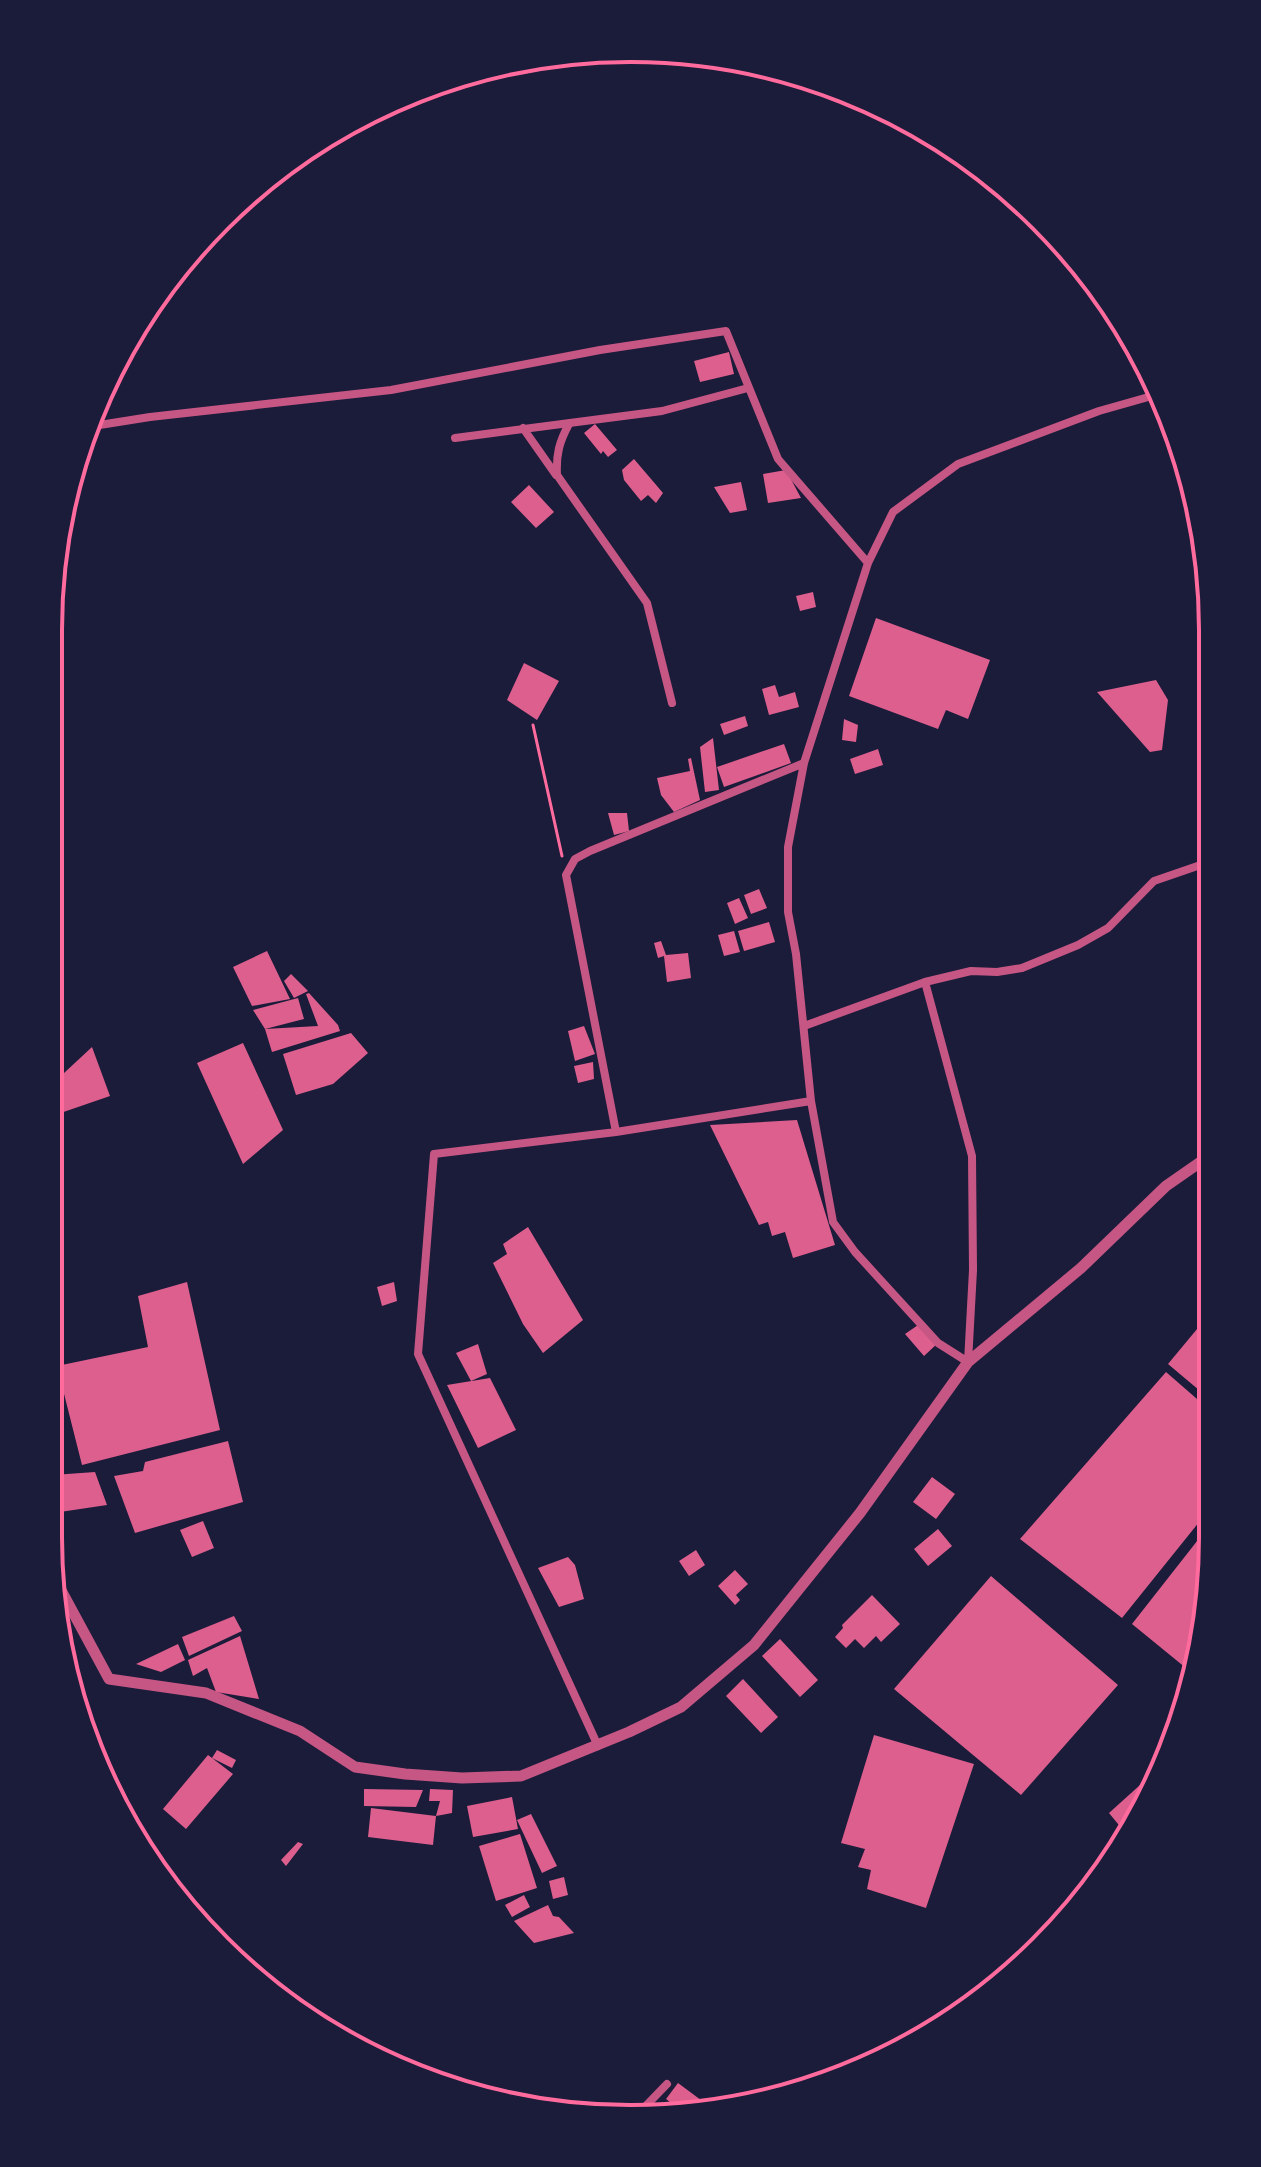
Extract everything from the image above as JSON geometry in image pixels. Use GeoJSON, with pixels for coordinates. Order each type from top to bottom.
{"type":"FeatureCollection","features":[{"type":"Feature","properties":{"kind":"street"},"geometry":{"type":"LineString","coordinates":[[101,425],[391,390],[600,350],[726,331],[778,459],[868,563]]}},
{"type":"Feature","properties":{"kind":"street"},"geometry":{"type":"LineString","coordinates":[[455,438],[662,411],[748,388]]}},
{"type":"Feature","properties":{"kind":"street"},"geometry":{"type":"LineString","coordinates":[[968,1362],[932,1337],[855,1252],[833,1222],[811,1101],[786,878],[788,847],[804,763],[868,563],[893,512],[958,464],[1099,411],[1148,397]]}},
{"type":"Feature","properties":{"kind":"street"},"geometry":{"type":"LineString","coordinates":[[557,475],[556,456],[560,439],[569,424]]}},
{"type":"Feature","properties":{"kind":"street"},"geometry":{"type":"LineString","coordinates":[[523,428],[647,603],[672,703]]}},
{"type":"Feature","properties":{"kind":"street"},"geometry":{"type":"LineString","coordinates":[[616,1132],[566,875],[575,859],[590,851],[804,763]]}},
{"type":"Feature","properties":{"kind":"street"},"geometry":{"type":"LineString","coordinates":[[804,1026],[925,982],[971,971],[997,972],[1022,968],[1078,945],[1108,928],[1154,881],[1199,865]]}},
{"type":"Feature","properties":{"kind":"street"},"geometry":{"type":"LineString","coordinates":[[925,982],[972,1156],[973,1270],[968,1362]]}},
{"type":"Feature","properties":{"kind":"street"},"geometry":{"type":"LineString","coordinates":[[598,1746],[418,1354],[434,1154],[616,1132],[811,1101]]}},
{"type":"Feature","properties":{"kind":"street"},"geometry":{"type":"LineString","coordinates":[[66,1599],[109,1679],[206,1693],[300,1731],[355,1767],[462,1778],[521,1776],[598,1746],[681,1707],[754,1645],[860,1513],[968,1362],[1081,1268],[1166,1186],[1199,1163]]}},
{"type":"Feature","properties":{"kind":"street"},"geometry":{"type":"LineString","coordinates":[[647,2105],[667,2084]]}},
{"type":"Feature","properties":{"kind":"path"},"geometry":{"type":"LineString","coordinates":[[533,725],[566,875]]}},
{"type":"Feature","properties":{"kind":"building"},"geometry":{"type":"Polygon","coordinates":[[[729,352],[734,374],[700,382],[694,361],[729,352]]]}},
{"type":"Feature","properties":{"kind":"building"},"geometry":{"type":"Polygon","coordinates":[[[595,424],[617,450],[608,457],[603,451],[601,454],[584,433],[595,424]]]}},
{"type":"Feature","properties":{"kind":"building"},"geometry":{"type":"Polygon","coordinates":[[[634,459],[663,493],[656,503],[648,495],[641,501],[624,480],[622,470],[634,459]]]}},
{"type":"Feature","properties":{"kind":"building"},"geometry":{"type":"Polygon","coordinates":[[[786,470],[801,498],[768,503],[763,474],[786,470]]]}},
{"type":"Feature","properties":{"kind":"building"},"geometry":{"type":"Polygon","coordinates":[[[741,482],[747,510],[730,513],[714,487],[741,482]]]}},
{"type":"Feature","properties":{"kind":"building"},"geometry":{"type":"Polygon","coordinates":[[[529,485],[554,512],[536,528],[511,502],[529,485]]]}},
{"type":"Feature","properties":{"kind":"building"},"geometry":{"type":"Polygon","coordinates":[[[813,592],[816,607],[800,611],[796,596],[813,592]]]}},
{"type":"Feature","properties":{"kind":"building"},"geometry":{"type":"Polygon","coordinates":[[[876,618],[990,660],[968,719],[946,710],[938,729],[849,696],[876,618]]]}},
{"type":"Feature","properties":{"kind":"building"},"geometry":{"type":"Polygon","coordinates":[[[524,663],[559,681],[537,720],[507,700],[524,663]]]}},
{"type":"Feature","properties":{"kind":"building"},"geometry":{"type":"Polygon","coordinates":[[[1156,680],[1168,700],[1162,750],[1150,752],[1097,692],[1156,680]]]}},
{"type":"Feature","properties":{"kind":"building"},"geometry":{"type":"Polygon","coordinates":[[[775,685],[779,697],[795,692],[799,707],[769,715],[762,689],[775,685]]]}},
{"type":"Feature","properties":{"kind":"building"},"geometry":{"type":"Polygon","coordinates":[[[745,716],[748,726],[724,735],[720,724],[745,716]]]}},
{"type":"Feature","properties":{"kind":"building"},"geometry":{"type":"Polygon","coordinates":[[[844,719],[858,725],[856,742],[842,740],[844,719]]]}},
{"type":"Feature","properties":{"kind":"building"},"geometry":{"type":"Polygon","coordinates":[[[713,738],[719,790],[705,792],[700,747],[713,738]]]}},
{"type":"Feature","properties":{"kind":"building"},"geometry":{"type":"Polygon","coordinates":[[[784,744],[791,763],[724,787],[717,767],[784,744]]]}},
{"type":"Feature","properties":{"kind":"building"},"geometry":{"type":"Polygon","coordinates":[[[878,749],[883,765],[855,774],[850,759],[878,749]]]}},
{"type":"Feature","properties":{"kind":"building"},"geometry":{"type":"Polygon","coordinates":[[[691,758],[700,800],[674,812],[661,795],[657,778],[690,771],[688,759],[691,758]]]}},
{"type":"Feature","properties":{"kind":"building"},"geometry":{"type":"Polygon","coordinates":[[[608,813],[627,813],[629,831],[614,835],[608,813]]]}},
{"type":"Feature","properties":{"kind":"building"},"geometry":{"type":"Polygon","coordinates":[[[759,889],[767,908],[751,914],[744,895],[759,889]]]}},
{"type":"Feature","properties":{"kind":"building"},"geometry":{"type":"Polygon","coordinates":[[[739,898],[748,918],[735,924],[727,903],[739,898]]]}},
{"type":"Feature","properties":{"kind":"building"},"geometry":{"type":"Polygon","coordinates":[[[769,922],[775,942],[744,951],[738,931],[769,922]]]}},
{"type":"Feature","properties":{"kind":"building"},"geometry":{"type":"Polygon","coordinates":[[[734,931],[740,952],[724,956],[718,935],[734,931]]]}},
{"type":"Feature","properties":{"kind":"building"},"geometry":{"type":"Polygon","coordinates":[[[661,941],[666,955],[688,953],[691,978],[667,982],[664,956],[658,958],[654,943],[661,941]]]}},
{"type":"Feature","properties":{"kind":"building"},"geometry":{"type":"Polygon","coordinates":[[[267,951],[290,999],[252,1006],[233,967],[267,951]]]}},
{"type":"Feature","properties":{"kind":"building"},"geometry":{"type":"Polygon","coordinates":[[[291,974],[308,991],[294,998],[284,981],[291,974]]]}},
{"type":"Feature","properties":{"kind":"building"},"geometry":{"type":"Polygon","coordinates":[[[309,993],[340,1031],[272,1052],[265,1029],[318,1026],[306,994],[309,993]]]}},
{"type":"Feature","properties":{"kind":"building"},"geometry":{"type":"Polygon","coordinates":[[[298,998],[304,1019],[265,1029],[253,1010],[298,998]]]}},
{"type":"Feature","properties":{"kind":"building"},"geometry":{"type":"Polygon","coordinates":[[[584,1026],[595,1054],[575,1061],[568,1031],[584,1026]]]}},
{"type":"Feature","properties":{"kind":"building"},"geometry":{"type":"Polygon","coordinates":[[[351,1033],[368,1053],[333,1084],[296,1095],[283,1054],[351,1033]]]}},
{"type":"Feature","properties":{"kind":"building"},"geometry":{"type":"Polygon","coordinates":[[[243,1043],[283,1130],[243,1164],[197,1063],[243,1043]]]}},
{"type":"Feature","properties":{"kind":"building"},"geometry":{"type":"Polygon","coordinates":[[[92,1047],[110,1096],[62,1113],[62,1075],[92,1047]]]}},
{"type":"Feature","properties":{"kind":"building"},"geometry":{"type":"Polygon","coordinates":[[[593,1062],[594,1079],[578,1083],[574,1066],[593,1062]]]}},
{"type":"Feature","properties":{"kind":"building"},"geometry":{"type":"Polygon","coordinates":[[[797,1120],[835,1245],[793,1258],[785,1232],[772,1236],[768,1222],[759,1225],[710,1125],[797,1120]]]}},
{"type":"Feature","properties":{"kind":"building"},"geometry":{"type":"Polygon","coordinates":[[[528,1227],[583,1320],[543,1353],[523,1324],[493,1263],[507,1254],[503,1244],[528,1227]]]}},
{"type":"Feature","properties":{"kind":"building"},"geometry":{"type":"Polygon","coordinates":[[[187,1282],[220,1430],[82,1465],[62,1386],[62,1365],[148,1347],[138,1296],[187,1282]]]}},
{"type":"Feature","properties":{"kind":"building"},"geometry":{"type":"Polygon","coordinates":[[[394,1282],[397,1301],[382,1306],[377,1287],[394,1282]]]}},
{"type":"Feature","properties":{"kind":"building"},"geometry":{"type":"Polygon","coordinates":[[[918,1325],[938,1343],[924,1356],[905,1334],[918,1325]]]}},
{"type":"Feature","properties":{"kind":"building"},"geometry":{"type":"Polygon","coordinates":[[[1199,1327],[1199,1390],[1168,1364],[1199,1327]]]}},
{"type":"Feature","properties":{"kind":"building"},"geometry":{"type":"Polygon","coordinates":[[[478,1344],[487,1374],[471,1381],[456,1353],[478,1344]]]}},
{"type":"Feature","properties":{"kind":"building"},"geometry":{"type":"Polygon","coordinates":[[[1166,1372],[1199,1401],[1199,1522],[1122,1618],[1020,1539],[1166,1372]]]}},
{"type":"Feature","properties":{"kind":"building"},"geometry":{"type":"Polygon","coordinates":[[[490,1378],[516,1430],[478,1448],[447,1385],[490,1378]]]}},
{"type":"Feature","properties":{"kind":"building"},"geometry":{"type":"Polygon","coordinates":[[[228,1441],[243,1502],[135,1533],[114,1476],[143,1471],[145,1462],[228,1441]]]}},
{"type":"Feature","properties":{"kind":"building"},"geometry":{"type":"Polygon","coordinates":[[[95,1472],[107,1505],[62,1512],[62,1474],[95,1472]]]}},
{"type":"Feature","properties":{"kind":"building"},"geometry":{"type":"Polygon","coordinates":[[[932,1477],[955,1494],[936,1519],[913,1502],[932,1477]]]}},
{"type":"Feature","properties":{"kind":"building"},"geometry":{"type":"Polygon","coordinates":[[[203,1521],[214,1548],[192,1557],[180,1530],[203,1521]]]}},
{"type":"Feature","properties":{"kind":"building"},"geometry":{"type":"Polygon","coordinates":[[[938,1529],[952,1546],[928,1566],[914,1549],[938,1529]]]}},
{"type":"Feature","properties":{"kind":"building"},"geometry":{"type":"Polygon","coordinates":[[[1199,1539],[1194,1611],[1184,1666],[1132,1624],[1199,1539]]]}},
{"type":"Feature","properties":{"kind":"building"},"geometry":{"type":"Polygon","coordinates":[[[696,1550],[705,1565],[689,1576],[679,1561],[696,1550]]]}},
{"type":"Feature","properties":{"kind":"building"},"geometry":{"type":"Polygon","coordinates":[[[568,1557],[575,1565],[584,1599],[559,1607],[538,1568],[568,1557]]]}},
{"type":"Feature","properties":{"kind":"building"},"geometry":{"type":"Polygon","coordinates":[[[735,1570],[748,1584],[736,1595],[740,1600],[735,1605],[718,1586],[735,1570]]]}},
{"type":"Feature","properties":{"kind":"building"},"geometry":{"type":"Polygon","coordinates":[[[991,1576],[1118,1685],[1021,1795],[894,1689],[991,1576]]]}},
{"type":"Feature","properties":{"kind":"building"},"geometry":{"type":"Polygon","coordinates":[[[872,1595],[900,1624],[881,1642],[876,1636],[864,1648],[855,1639],[846,1648],[835,1637],[842,1625],[872,1595]]]}},
{"type":"Feature","properties":{"kind":"building"},"geometry":{"type":"Polygon","coordinates":[[[234,1616],[242,1631],[189,1656],[182,1637],[234,1616]]]}},
{"type":"Feature","properties":{"kind":"building"},"geometry":{"type":"Polygon","coordinates":[[[240,1636],[259,1699],[216,1692],[207,1668],[193,1676],[188,1660],[240,1636]]]}},
{"type":"Feature","properties":{"kind":"building"},"geometry":{"type":"Polygon","coordinates":[[[780,1639],[818,1680],[800,1697],[762,1656],[780,1639]]]}},
{"type":"Feature","properties":{"kind":"building"},"geometry":{"type":"Polygon","coordinates":[[[178,1644],[185,1660],[161,1672],[136,1664],[178,1644]]]}},
{"type":"Feature","properties":{"kind":"building"},"geometry":{"type":"Polygon","coordinates":[[[743,1679],[778,1717],[761,1733],[726,1696],[743,1679]]]}},
{"type":"Feature","properties":{"kind":"building"},"geometry":{"type":"Polygon","coordinates":[[[874,1735],[974,1764],[926,1908],[867,1889],[871,1870],[858,1867],[865,1849],[841,1843],[874,1735]]]}},
{"type":"Feature","properties":{"kind":"building"},"geometry":{"type":"Polygon","coordinates":[[[217,1750],[236,1760],[232,1768],[212,1758],[217,1750]]]}},
{"type":"Feature","properties":{"kind":"building"},"geometry":{"type":"Polygon","coordinates":[[[208,1755],[233,1774],[186,1829],[163,1809],[208,1755]]]}},
{"type":"Feature","properties":{"kind":"building"},"geometry":{"type":"Polygon","coordinates":[[[1142,1783],[1120,1826],[1109,1813],[1142,1783]]]}},
{"type":"Feature","properties":{"kind":"building"},"geometry":{"type":"Polygon","coordinates":[[[364,1789],[423,1790],[416,1807],[364,1806],[364,1789]]]}},
{"type":"Feature","properties":{"kind":"building"},"geometry":{"type":"Polygon","coordinates":[[[430,1789],[453,1790],[452,1813],[436,1816],[440,1801],[429,1801],[430,1789]]]}},
{"type":"Feature","properties":{"kind":"building"},"geometry":{"type":"Polygon","coordinates":[[[512,1797],[518,1829],[473,1837],[467,1806],[512,1797]]]}},
{"type":"Feature","properties":{"kind":"building"},"geometry":{"type":"Polygon","coordinates":[[[371,1808],[436,1816],[433,1845],[368,1837],[371,1808]]]}},
{"type":"Feature","properties":{"kind":"building"},"geometry":{"type":"Polygon","coordinates":[[[531,1814],[557,1866],[542,1873],[517,1820],[531,1814]]]}},
{"type":"Feature","properties":{"kind":"building"},"geometry":{"type":"Polygon","coordinates":[[[520,1834],[537,1888],[496,1901],[479,1846],[520,1834]]]}},
{"type":"Feature","properties":{"kind":"building"},"geometry":{"type":"Polygon","coordinates":[[[298,1842],[303,1844],[286,1866],[281,1860],[298,1842]]]}},
{"type":"Feature","properties":{"kind":"building"},"geometry":{"type":"Polygon","coordinates":[[[564,1877],[568,1895],[553,1899],[549,1881],[564,1877]]]}},
{"type":"Feature","properties":{"kind":"building"},"geometry":{"type":"Polygon","coordinates":[[[524,1895],[530,1907],[512,1917],[505,1905],[524,1895]]]}},
{"type":"Feature","properties":{"kind":"building"},"geometry":{"type":"Polygon","coordinates":[[[548,1905],[553,1916],[559,1917],[574,1933],[534,1943],[514,1921],[548,1905]]]}},
{"type":"Feature","properties":{"kind":"building"},"geometry":{"type":"Polygon","coordinates":[[[678,2083],[701,2100],[672,2104],[666,2099],[678,2083]]]}}]}
